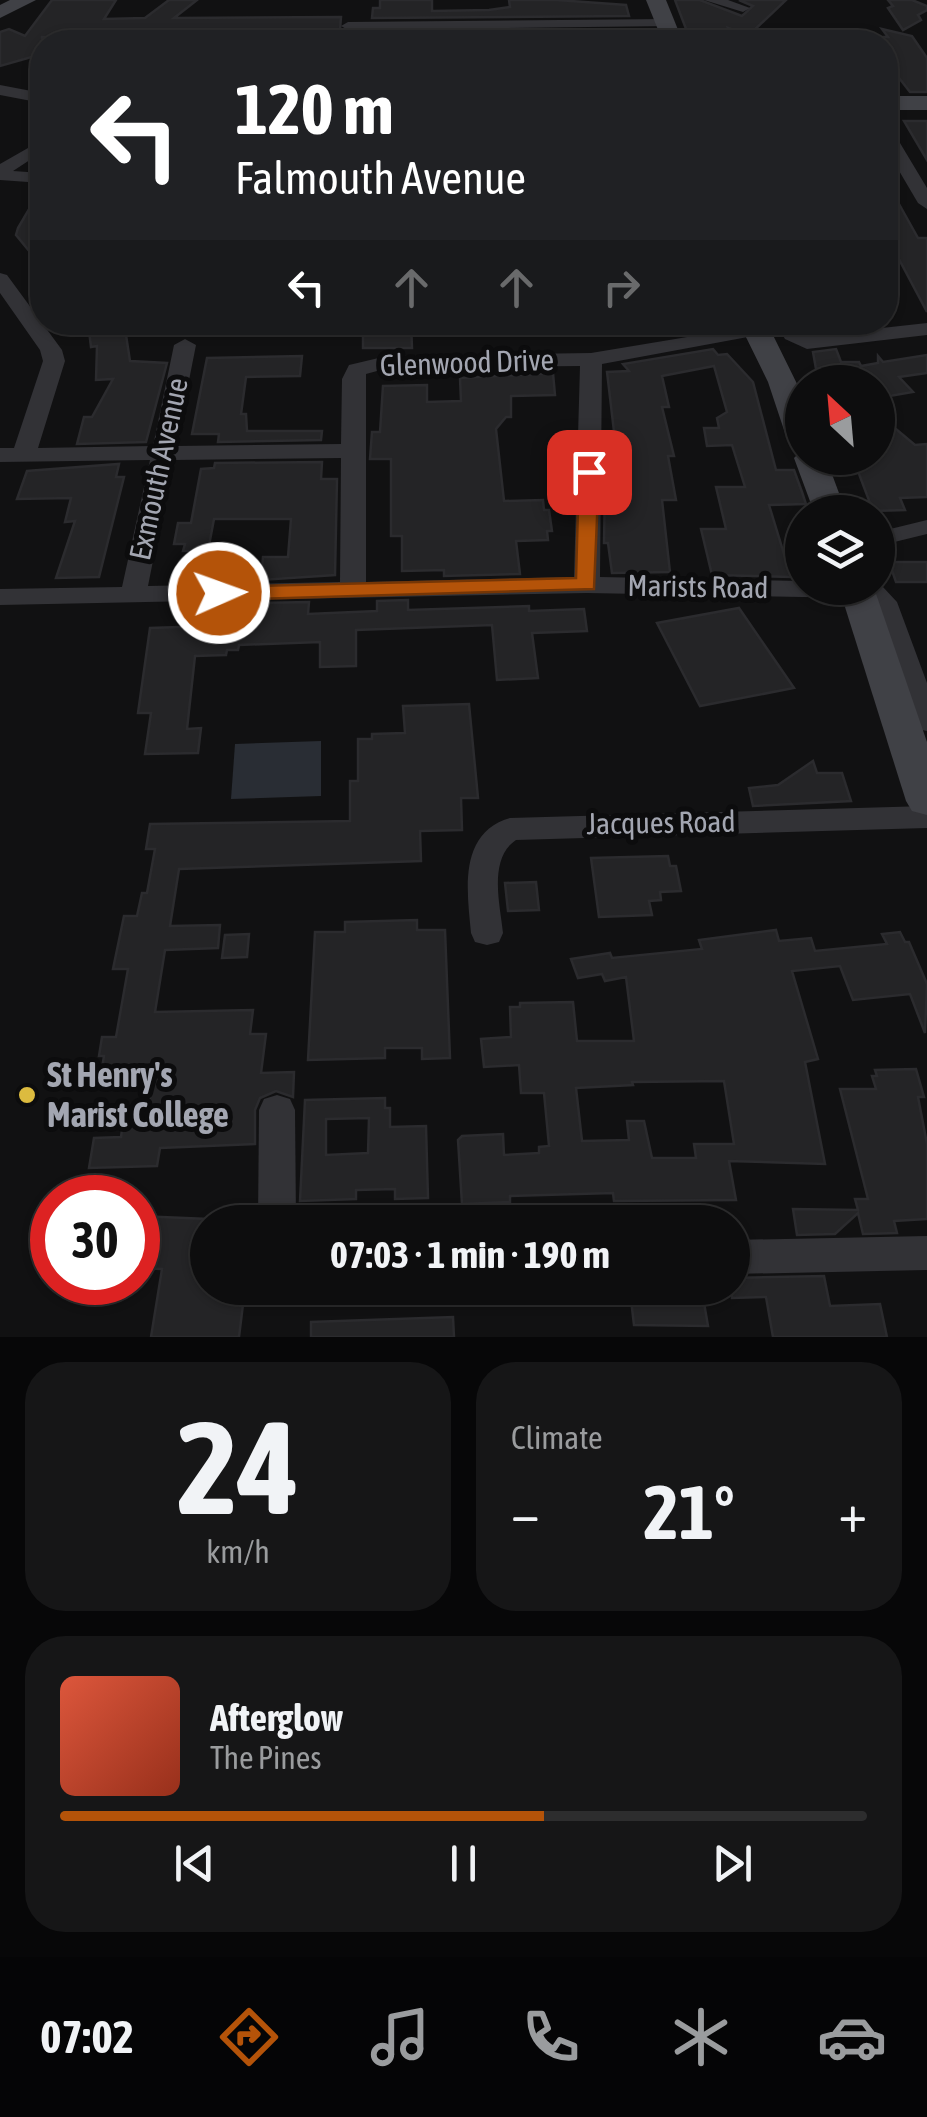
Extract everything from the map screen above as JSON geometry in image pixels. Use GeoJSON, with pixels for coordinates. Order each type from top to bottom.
{"type":"FeatureCollection","features":[{"type":"Feature","properties":{"kind":"street"},"geometry":{"type":"LineString","coordinates":[[0,12],[26,0]]}},
{"type":"Feature","properties":{"kind":"street"},"geometry":{"type":"LineString","coordinates":[[656,0],[668,30]]}},
{"type":"Feature","properties":{"kind":"street"},"geometry":{"type":"LineString","coordinates":[[711,0],[743,8]]}},
{"type":"Feature","properties":{"kind":"street"},"geometry":{"type":"LineString","coordinates":[[348,27],[508,30]]}},
{"type":"Feature","properties":{"kind":"street"},"geometry":{"type":"LineString","coordinates":[[0,90],[30,96]]}},
{"type":"Feature","properties":{"kind":"street"},"geometry":{"type":"LineString","coordinates":[[898,103],[927,102]]}},
{"type":"Feature","properties":{"kind":"street"},"geometry":{"type":"LineString","coordinates":[[0,175],[12,161],[30,151]]}},
{"type":"Feature","properties":{"kind":"street"},"geometry":{"type":"LineString","coordinates":[[898,154],[927,203]]}},
{"type":"Feature","properties":{"kind":"street"},"geometry":{"type":"LineString","coordinates":[[0,175],[30,177]]}},
{"type":"Feature","properties":{"kind":"street"},"geometry":{"type":"LineString","coordinates":[[0,279],[30,321]]}},
{"type":"Feature","properties":{"kind":"street"},"geometry":{"type":"LineString","coordinates":[[898,332],[927,329]]}},
{"type":"Feature","properties":{"kind":"street"},"geometry":{"type":"LineString","coordinates":[[40,335],[54,361],[12,454],[355,450],[353,590]]}},
{"type":"Feature","properties":{"kind":"street","name":"Glenwood Drive"},"geometry":{"type":"LineString","coordinates":[[355,450],[352,378],[357,370],[371,364],[591,359],[716,335]]}},
{"type":"Feature","properties":{"kind":"street"},"geometry":{"type":"LineString","coordinates":[[771,335],[785,388]]}},
{"type":"Feature","properties":{"kind":"street"},"geometry":{"type":"LineString","coordinates":[[792,335],[807,343],[876,335]]}},
{"type":"Feature","properties":{"kind":"street","name":"Exmouth Avenue"},"geometry":{"type":"LineString","coordinates":[[134,593],[185,345]]}},
{"type":"Feature","properties":{"kind":"street"},"geometry":{"type":"LineString","coordinates":[[586,584],[591,359]]}},
{"type":"Feature","properties":{"kind":"street"},"geometry":{"type":"LineString","coordinates":[[895,535],[927,527]]}},
{"type":"Feature","properties":{"kind":"street","name":"Marists Road"},"geometry":{"type":"LineString","coordinates":[[0,597],[586,584],[785,588]]}},
{"type":"Feature","properties":{"kind":"street"},"geometry":{"type":"LineString","coordinates":[[861,605],[927,801]]}},
{"type":"Feature","properties":{"kind":"street"},"geometry":{"type":"LineString","coordinates":[[885,605],[927,722]]}},
{"type":"Feature","properties":{"kind":"street","name":"Jacques Road"},"geometry":{"type":"LineString","coordinates":[[487,933],[482,880],[486,856],[495,838],[510,829],[927,817]]}},
{"type":"Feature","properties":{"kind":"street"},"geometry":{"type":"LineString","coordinates":[[277,1205],[278,1110]]}},
{"type":"Feature","properties":{"kind":"street"},"geometry":{"type":"LineString","coordinates":[[750,1257],[927,1252]]}},
{"type":"Feature","properties":{"kind":"shaded area"},"geometry":{"type":"Polygon","coordinates":[[[321,741],[321,796],[231,799],[235,744],[321,741]]]}},
{"type":"Feature","properties":{"kind":"building"},"geometry":{"type":"Polygon","coordinates":[[[52,0],[116,0],[104,19],[145,18],[169,0],[197,0],[174,18],[341,17],[340,30],[30,30],[30,57],[0,66],[0,32],[9,29],[25,36],[52,0]]]}},
{"type":"Feature","properties":{"kind":"building"},"geometry":{"type":"Polygon","coordinates":[[[380,0],[432,0],[432,11],[510,7],[509,0],[557,0],[626,5],[629,16],[372,18],[373,8],[380,8],[380,0]]]}},
{"type":"Feature","properties":{"kind":"building"},"geometry":{"type":"Polygon","coordinates":[[[675,0],[700,0],[742,16],[753,6],[739,0],[786,0],[754,30],[686,30],[675,0]]]}},
{"type":"Feature","properties":{"kind":"building"},"geometry":{"type":"Polygon","coordinates":[[[888,0],[912,0],[927,6],[927,10],[918,15],[921,20],[903,30],[888,8],[893,6],[888,0]]]}},
{"type":"Feature","properties":{"kind":"building"},"geometry":{"type":"Polygon","coordinates":[[[898,33],[912,36],[927,58],[927,92],[910,92],[898,77],[898,33]]]}},
{"type":"Feature","properties":{"kind":"building"},"geometry":{"type":"Polygon","coordinates":[[[904,121],[927,121],[927,160],[904,121]]]}},
{"type":"Feature","properties":{"kind":"building"},"geometry":{"type":"Polygon","coordinates":[[[898,202],[918,238],[927,238],[927,312],[898,257],[898,202]]]}},
{"type":"Feature","properties":{"kind":"building"},"geometry":{"type":"Polygon","coordinates":[[[30,208],[30,252],[16,235],[30,208]]]}},
{"type":"Feature","properties":{"kind":"building"},"geometry":{"type":"Polygon","coordinates":[[[90,335],[126,335],[130,361],[167,363],[146,442],[77,444],[84,417],[92,417],[113,379],[96,380],[97,346],[91,347],[90,335]]]}},
{"type":"Feature","properties":{"kind":"building"},"geometry":{"type":"Polygon","coordinates":[[[363,335],[412,335],[412,348],[363,348],[363,335]]]}},
{"type":"Feature","properties":{"kind":"building"},"geometry":{"type":"Polygon","coordinates":[[[713,349],[718,355],[727,354],[753,382],[776,470],[796,475],[803,495],[785,495],[785,505],[769,505],[785,557],[785,577],[712,575],[701,529],[726,529],[716,487],[745,487],[732,445],[707,446],[704,428],[719,428],[717,418],[727,412],[714,366],[662,376],[669,407],[662,407],[674,456],[668,456],[676,500],[662,500],[670,572],[612,573],[608,543],[604,543],[607,440],[615,440],[607,372],[629,371],[623,364],[713,349]]]}},
{"type":"Feature","properties":{"kind":"building"},"geometry":{"type":"Polygon","coordinates":[[[836,349],[841,362],[860,365],[815,365],[813,352],[836,349]]]}},
{"type":"Feature","properties":{"kind":"building"},"geometry":{"type":"Polygon","coordinates":[[[927,355],[927,373],[899,377],[913,392],[895,395],[895,365],[867,365],[878,363],[878,356],[883,362],[927,355]]]}},
{"type":"Feature","properties":{"kind":"building"},"geometry":{"type":"Polygon","coordinates":[[[302,356],[300,376],[246,377],[241,414],[246,414],[247,431],[322,431],[321,440],[218,442],[219,434],[192,434],[207,358],[302,356]]]}},
{"type":"Feature","properties":{"kind":"building"},"geometry":{"type":"Polygon","coordinates":[[[553,373],[555,395],[511,396],[511,417],[506,417],[496,429],[504,501],[543,500],[552,531],[547,531],[548,540],[516,541],[520,574],[444,576],[444,570],[402,571],[402,536],[391,536],[391,459],[370,459],[372,432],[380,432],[383,386],[427,385],[427,402],[461,401],[460,378],[553,373]]]}},
{"type":"Feature","properties":{"kind":"building"},"geometry":{"type":"Polygon","coordinates":[[[895,428],[915,445],[927,444],[927,497],[900,498],[905,510],[895,510],[895,495],[867,495],[859,475],[895,475],[895,428]]]}},
{"type":"Feature","properties":{"kind":"building"},"geometry":{"type":"Polygon","coordinates":[[[322,462],[321,479],[337,479],[335,575],[261,580],[263,557],[288,557],[291,519],[214,519],[208,551],[183,551],[185,544],[174,544],[178,523],[191,523],[201,469],[214,468],[215,463],[322,462]]]}},
{"type":"Feature","properties":{"kind":"building"},"geometry":{"type":"Polygon","coordinates":[[[119,464],[116,477],[124,477],[99,577],[56,578],[75,521],[65,522],[71,498],[17,499],[27,471],[119,464]]]}},
{"type":"Feature","properties":{"kind":"building"},"geometry":{"type":"Polygon","coordinates":[[[895,562],[927,562],[927,582],[896,582],[895,562]]]}},
{"type":"Feature","properties":{"kind":"building"},"geometry":{"type":"Polygon","coordinates":[[[408,600],[408,610],[529,606],[529,611],[584,609],[587,631],[532,633],[538,678],[497,680],[492,625],[356,630],[356,666],[320,667],[320,642],[239,645],[238,650],[227,650],[226,655],[195,656],[187,729],[201,728],[198,753],[145,754],[151,713],[138,713],[150,628],[241,625],[242,610],[258,610],[258,603],[309,602],[308,614],[377,611],[377,601],[408,600]]]}},
{"type":"Feature","properties":{"kind":"building"},"geometry":{"type":"Polygon","coordinates":[[[739,608],[794,688],[700,706],[657,623],[739,608]]]}},
{"type":"Feature","properties":{"kind":"building"},"geometry":{"type":"Polygon","coordinates":[[[469,704],[478,798],[461,798],[462,830],[420,831],[421,861],[179,869],[170,926],[220,925],[218,948],[165,950],[155,1012],[253,1010],[250,1034],[266,1034],[261,1073],[294,1072],[293,1097],[276,1091],[260,1098],[255,1110],[255,1144],[160,1148],[157,1166],[89,1168],[94,1138],[121,1137],[123,1123],[146,1122],[155,1067],[102,1068],[104,1056],[99,1056],[102,1037],[116,1037],[128,969],[113,969],[124,916],[137,916],[142,893],[147,893],[155,849],[146,849],[150,824],[350,821],[350,781],[358,781],[358,739],[372,739],[372,734],[405,733],[403,706],[469,704]]]}},
{"type":"Feature","properties":{"kind":"building"},"geometry":{"type":"Polygon","coordinates":[[[813,761],[817,773],[842,773],[851,801],[753,806],[749,788],[778,785],[813,761]]]}},
{"type":"Feature","properties":{"kind":"building"},"geometry":{"type":"Polygon","coordinates":[[[668,856],[670,866],[676,866],[681,891],[660,892],[661,900],[649,901],[652,915],[599,917],[591,858],[668,856]]]}},
{"type":"Feature","properties":{"kind":"building"},"geometry":{"type":"Polygon","coordinates":[[[536,882],[539,910],[508,911],[505,883],[536,882]]]}},
{"type":"Feature","properties":{"kind":"building"},"geometry":{"type":"Polygon","coordinates":[[[417,920],[417,930],[445,930],[450,1058],[422,1059],[422,1048],[385,1048],[385,1058],[308,1060],[315,932],[345,932],[345,922],[417,920]]]}},
{"type":"Feature","properties":{"kind":"building"},"geometry":{"type":"Polygon","coordinates":[[[776,930],[779,941],[811,938],[815,951],[887,944],[882,934],[900,932],[909,942],[927,984],[925,1033],[910,994],[853,1000],[840,966],[792,971],[818,1059],[805,1062],[825,1164],[729,1161],[736,1200],[614,1201],[613,1193],[510,1196],[510,1202],[462,1204],[458,1140],[462,1136],[503,1134],[504,1155],[539,1153],[539,1147],[549,1146],[544,1093],[521,1093],[519,1065],[484,1067],[481,1039],[511,1037],[510,1007],[520,1007],[520,1003],[573,1002],[577,1041],[634,1041],[626,977],[605,981],[602,974],[578,978],[571,959],[610,953],[612,958],[702,949],[699,940],[776,930]],[[724,1081],[632,1082],[633,1085],[576,1088],[582,1141],[629,1140],[627,1121],[644,1121],[652,1158],[696,1158],[694,1144],[734,1144],[724,1081]]]}},
{"type":"Feature","properties":{"kind":"building"},"geometry":{"type":"Polygon","coordinates":[[[249,934],[247,957],[222,958],[225,935],[249,934]]]}},
{"type":"Feature","properties":{"kind":"building"},"geometry":{"type":"Polygon","coordinates":[[[916,1069],[924,1097],[918,1097],[927,1144],[927,1219],[894,1221],[897,1233],[863,1234],[858,1213],[835,1234],[797,1235],[793,1209],[858,1210],[855,1199],[868,1199],[840,1089],[876,1089],[872,1076],[877,1076],[875,1070],[916,1069]]]}},
{"type":"Feature","properties":{"kind":"building"},"geometry":{"type":"Polygon","coordinates":[[[385,1098],[385,1108],[390,1108],[390,1127],[426,1126],[428,1198],[395,1199],[395,1189],[356,1190],[356,1199],[300,1201],[305,1100],[385,1098]],[[369,1118],[326,1119],[326,1155],[368,1153],[369,1118]]]}},
{"type":"Feature","properties":{"kind":"building"},"geometry":{"type":"Polygon","coordinates":[[[160,1217],[190,1218],[190,1305],[243,1305],[239,1337],[151,1337],[156,1305],[160,1305],[160,1217]]]}},
{"type":"Feature","properties":{"kind":"building"},"geometry":{"type":"Polygon","coordinates":[[[824,1276],[830,1306],[880,1304],[887,1337],[773,1337],[766,1297],[750,1297],[750,1278],[824,1276]]]}},
{"type":"Feature","properties":{"kind":"building"},"geometry":{"type":"Polygon","coordinates":[[[632,1305],[704,1305],[708,1326],[634,1325],[632,1305]]]}},
{"type":"Feature","properties":{"kind":"building"},"geometry":{"type":"Polygon","coordinates":[[[453,1317],[454,1337],[311,1337],[311,1322],[453,1317]]]}},
{"type":"Feature","properties":{"kind":"place","name":"St Henry's Marist College"},"geometry":{"type":"Point","coordinates":[27,1095]}},
{"type":"Feature","properties":{"kind":"route"},"geometry":{"type":"LineString","coordinates":[[219,593],[586,584],[589,472]]}}]}
